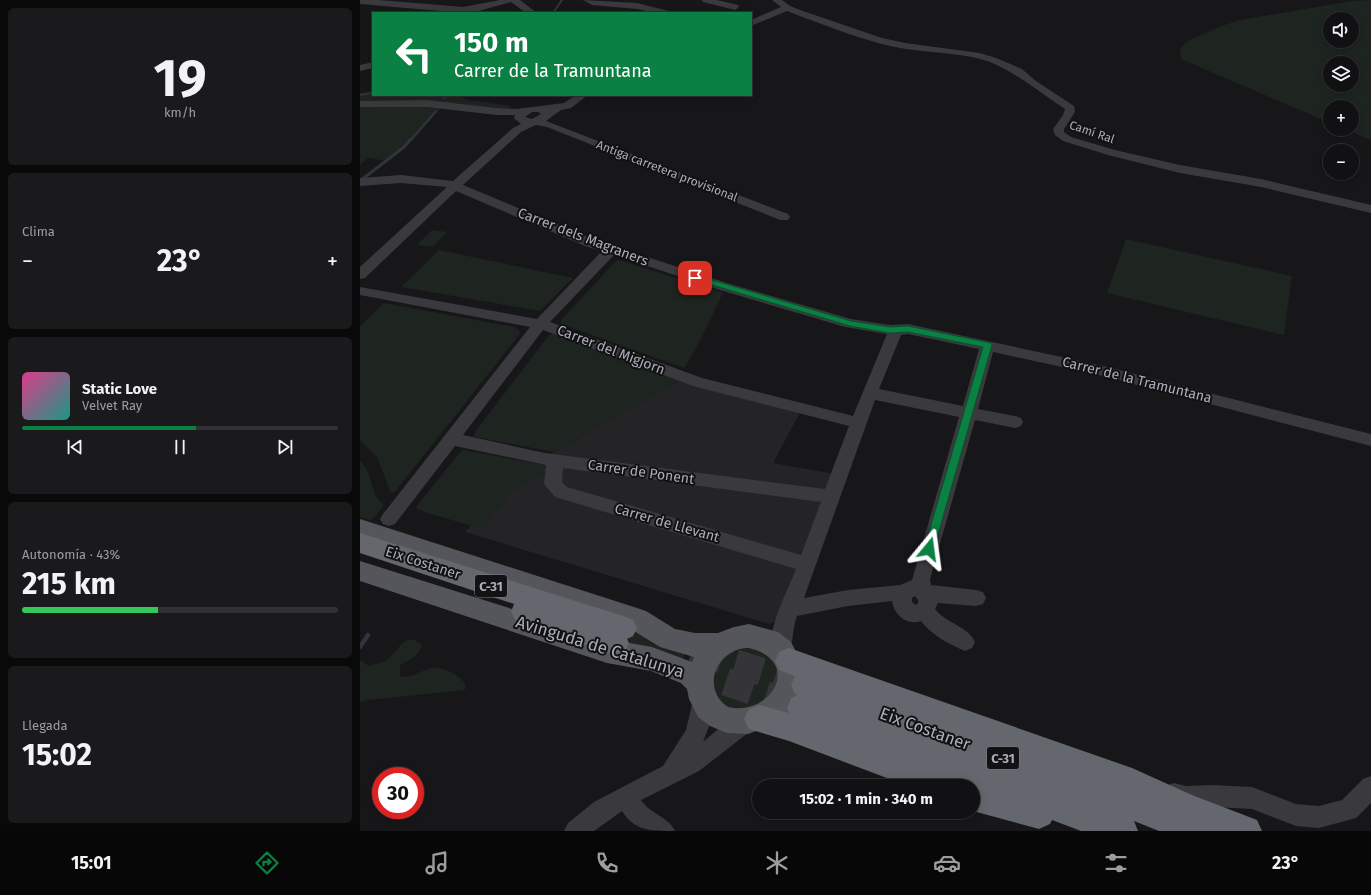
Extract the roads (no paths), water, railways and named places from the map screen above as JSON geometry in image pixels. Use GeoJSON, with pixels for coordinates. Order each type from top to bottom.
{"type":"FeatureCollection","features":[{"type":"Feature","properties":{"kind":"highway","name":"Eix Costaner"},"geometry":{"type":"LineString","coordinates":[[360,543],[619,636],[360,557]]}},
{"type":"Feature","properties":{"kind":"highway","name":"Eix Costaner"},"geometry":{"type":"LineString","coordinates":[[787,654],[1122,831]]}},
{"type":"Feature","properties":{"kind":"highway","name":"Eix Costaner"},"geometry":{"type":"LineString","coordinates":[[787,654],[1202,831]]}},
{"type":"Feature","properties":{"kind":"highway"},"geometry":{"type":"LineString","coordinates":[[787,654],[1132,783],[1186,808],[1246,831]]}},
{"type":"Feature","properties":{"kind":"highway"},"geometry":{"type":"LineString","coordinates":[[752,720],[789,727],[930,779]]}},
{"type":"Feature","properties":{"kind":"highway"},"geometry":{"type":"LineString","coordinates":[[980,797],[1024,808],[1087,831]]}},
{"type":"Feature","properties":{"kind":"main road"},"geometry":{"type":"LineString","coordinates":[[360,529],[637,619],[669,639],[695,645],[721,645]]}},
{"type":"Feature","properties":{"kind":"main road","name":"Avinguda de Catalunya"},"geometry":{"type":"LineString","coordinates":[[360,572],[607,652],[660,662],[691,674],[701,691]]}},
{"type":"Feature","properties":{"kind":"main road"},"geometry":{"type":"LineString","coordinates":[[749,636],[787,654],[792,675],[789,690],[778,707],[752,720],[731,721],[718,716],[709,709],[701,691],[703,666],[713,651],[721,645],[741,637],[749,636]]}},
{"type":"Feature","properties":{"kind":"street"},"geometry":{"type":"LineString","coordinates":[[444,0],[454,9]]}},
{"type":"Feature","properties":{"kind":"street"},"geometry":{"type":"LineString","coordinates":[[360,1],[454,9],[472,9],[510,0]]}},
{"type":"Feature","properties":{"kind":"street"},"geometry":{"type":"LineString","coordinates":[[514,0],[527,12]]}},
{"type":"Feature","properties":{"kind":"street"},"geometry":{"type":"LineString","coordinates":[[587,0],[592,2],[612,2],[661,12]]}},
{"type":"Feature","properties":{"kind":"street"},"geometry":{"type":"LineString","coordinates":[[706,0],[738,5],[726,12]]}},
{"type":"Feature","properties":{"kind":"street"},"geometry":{"type":"LineString","coordinates":[[776,0],[789,8]]}},
{"type":"Feature","properties":{"kind":"street"},"geometry":{"type":"LineString","coordinates":[[625,12],[633,6]]}},
{"type":"Feature","properties":{"kind":"street"},"geometry":{"type":"LineString","coordinates":[[752,23],[789,8]]}},
{"type":"Feature","properties":{"kind":"street","name":"Camí Ral"},"geometry":{"type":"LineString","coordinates":[[789,8],[828,24],[892,43],[980,56],[1007,65],[1070,108],[1068,115],[1058,129],[1062,136],[1076,142],[1098,149],[1180,169],[1261,183],[1371,209]]}},
{"type":"Feature","properties":{"kind":"street"},"geometry":{"type":"LineString","coordinates":[[360,68],[372,65]]}},
{"type":"Feature","properties":{"kind":"street"},"geometry":{"type":"LineString","coordinates":[[360,104],[447,104],[507,112],[522,118],[542,117],[558,108],[570,105],[582,96]]}},
{"type":"Feature","properties":{"kind":"street"},"geometry":{"type":"LineString","coordinates":[[360,275],[454,186],[522,118],[542,117]]}},
{"type":"Feature","properties":{"kind":"street","name":"Antiga carretera provisional"},"geometry":{"type":"LineString","coordinates":[[542,117],[784,216]]}},
{"type":"Feature","properties":{"kind":"street","name":"Carrer dels Magraners"},"geometry":{"type":"LineString","coordinates":[[361,181],[419,180],[448,183],[590,243],[724,287],[850,324],[890,330],[900,329]]}},
{"type":"Feature","properties":{"kind":"street"},"geometry":{"type":"LineString","coordinates":[[389,519],[540,324],[612,250]]}},
{"type":"Feature","properties":{"kind":"street","name":"Carrer del Migjorn"},"geometry":{"type":"LineString","coordinates":[[360,291],[540,324],[698,382],[858,422]]}},
{"type":"Feature","properties":{"kind":"street"},"geometry":{"type":"LineString","coordinates":[[787,654],[807,564],[858,422],[895,332],[900,329]]}},
{"type":"Feature","properties":{"kind":"street","name":"Carrer de la Tramuntana"},"geometry":{"type":"LineString","coordinates":[[900,329],[908,329],[988,345],[1099,370],[1371,440]]}},
{"type":"Feature","properties":{"kind":"street"},"geometry":{"type":"LineString","coordinates":[[965,642],[933,622],[920,596],[968,412],[988,345]]}},
{"type":"Feature","properties":{"kind":"street"},"geometry":{"type":"LineString","coordinates":[[870,394],[1016,422]]}},
{"type":"Feature","properties":{"kind":"street","name":"Carrer de Ponent"},"geometry":{"type":"LineString","coordinates":[[451,439],[555,460],[831,497]]}},
{"type":"Feature","properties":{"kind":"street","name":"Carrer de Llevant"},"geometry":{"type":"LineString","coordinates":[[555,460],[553,484],[561,492],[807,564]]}},
{"type":"Feature","properties":{"kind":"street"},"geometry":{"type":"LineString","coordinates":[[787,654],[848,598],[878,595],[976,598]]}},
{"type":"Feature","properties":{"kind":"street"},"geometry":{"type":"LineString","coordinates":[[671,773],[697,733],[701,718],[701,691]]}},
{"type":"Feature","properties":{"kind":"street"},"geometry":{"type":"LineString","coordinates":[[576,831],[602,809],[693,762],[732,730],[752,720]]}},
{"type":"Feature","properties":{"kind":"street"},"geometry":{"type":"LineString","coordinates":[[1132,783],[1186,797],[1213,796],[1252,798],[1296,814],[1319,817],[1348,810],[1371,787]]}},
{"type":"Feature","properties":{"kind":"street"},"geometry":{"type":"LineString","coordinates":[[628,796],[631,808],[642,819],[663,831]]}},
{"type":"Feature","properties":{"kind":"waterway"},"geometry":{"type":"LineString","coordinates":[[554,12],[562,0]]}},
{"type":"Feature","properties":{"kind":"waterway"},"geometry":{"type":"LineString","coordinates":[[360,95],[372,93]]}},
{"type":"Feature","properties":{"kind":"waterway"},"geometry":{"type":"LineString","coordinates":[[411,140],[436,111]]}},
{"type":"Feature","properties":{"kind":"waterway"},"geometry":{"type":"LineString","coordinates":[[360,181],[404,147],[411,139]]}},
{"type":"Feature","properties":{"kind":"waterway"},"geometry":{"type":"LineString","coordinates":[[360,647],[368,635]]}},
{"type":"Feature","properties":{"kind":"tunnel"},"geometry":{"type":"LineString","coordinates":[[695,651],[805,685]]}},
{"type":"Feature","properties":{"kind":"tunnel"},"geometry":{"type":"LineString","coordinates":[[686,668],[797,706]]}}]}
